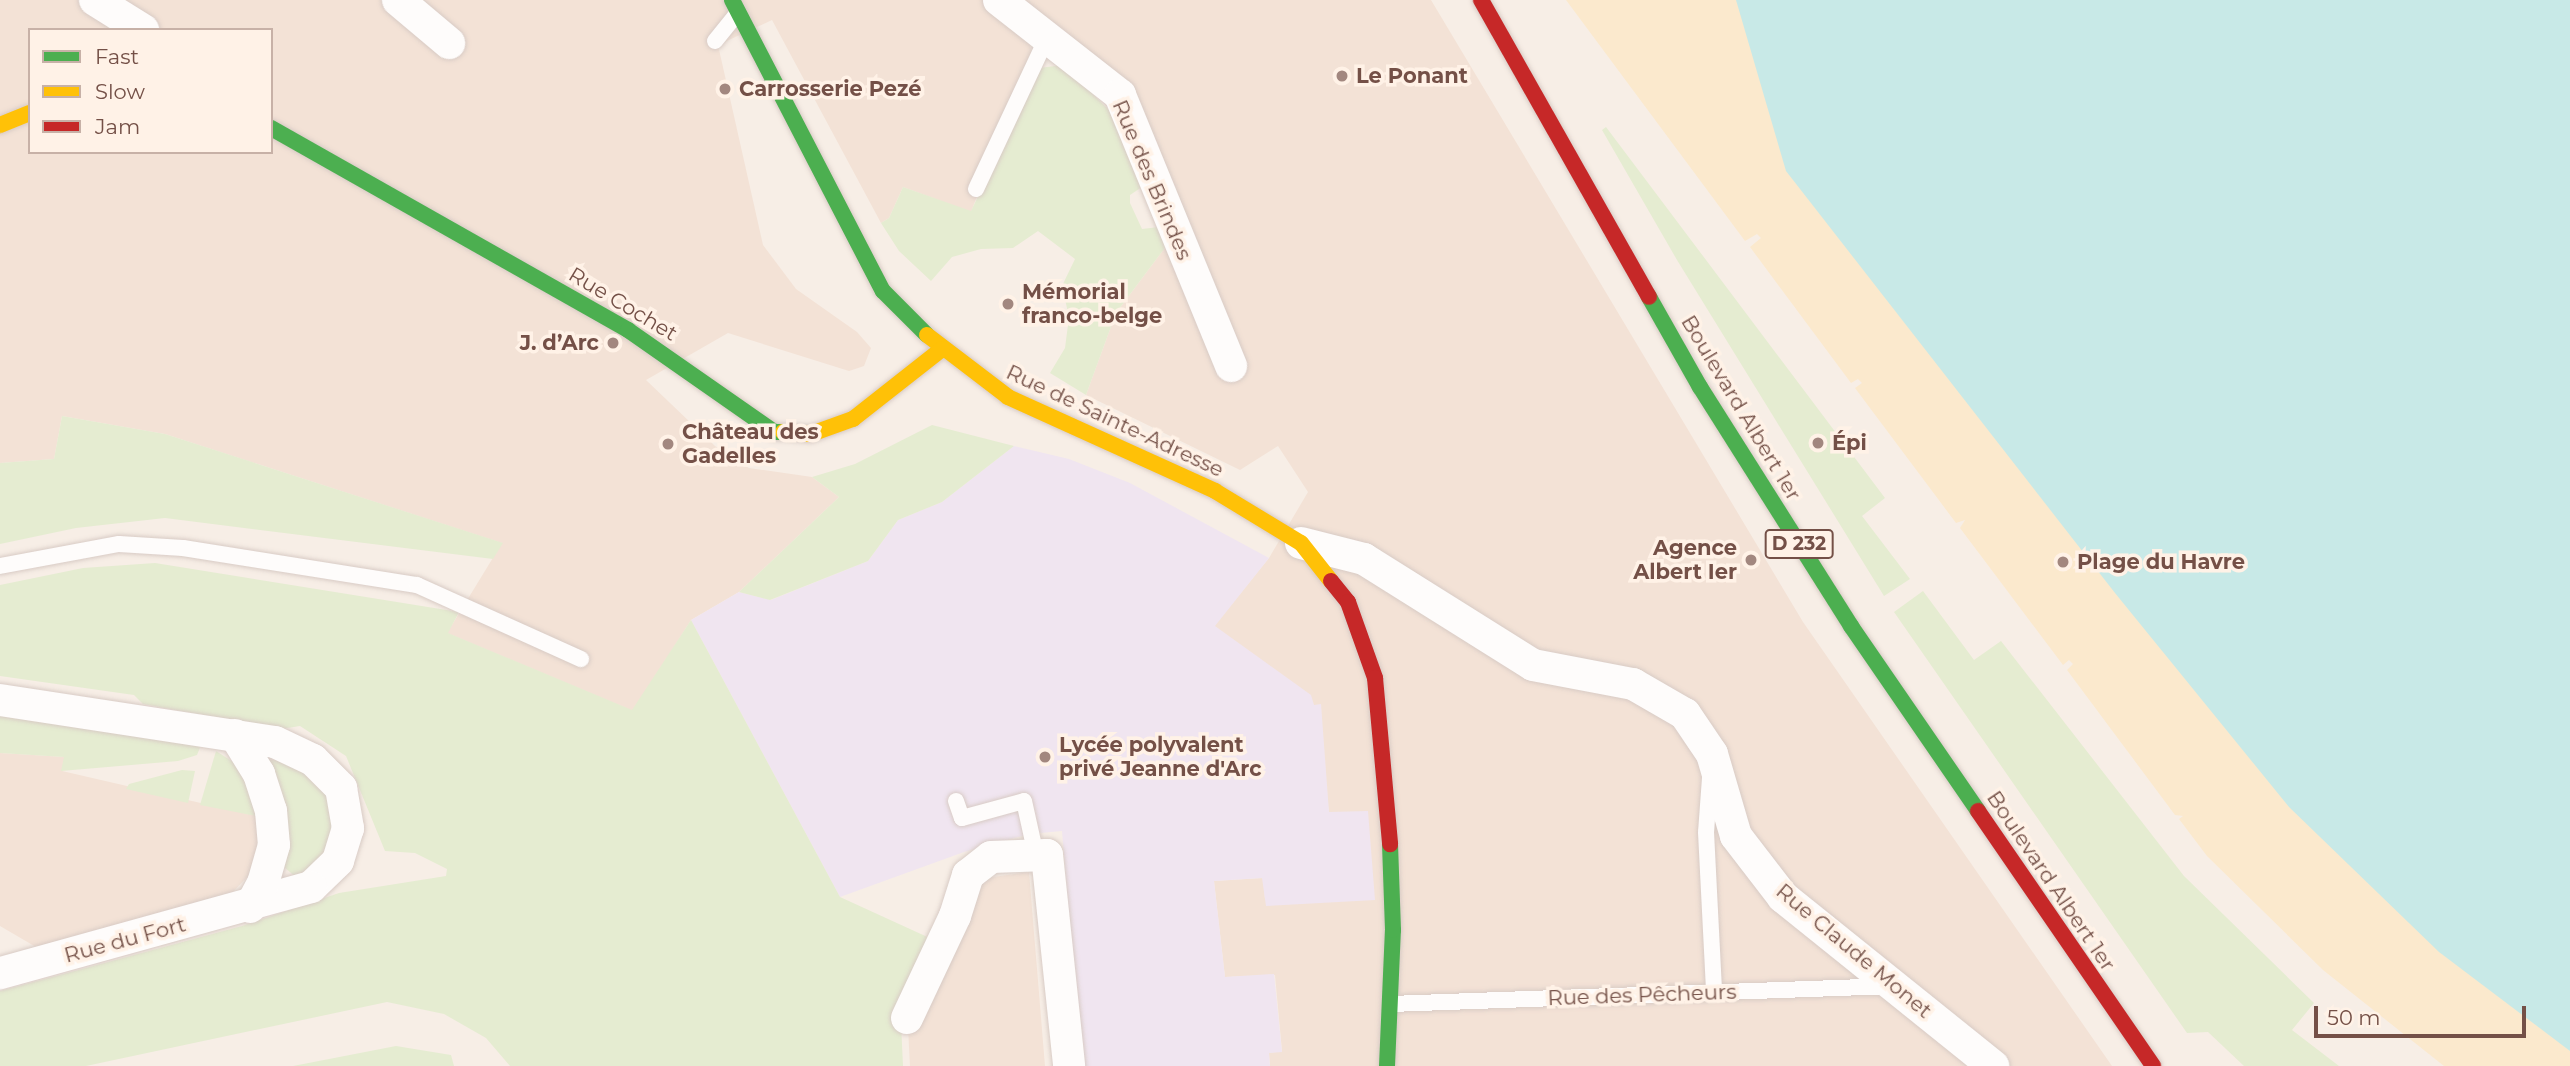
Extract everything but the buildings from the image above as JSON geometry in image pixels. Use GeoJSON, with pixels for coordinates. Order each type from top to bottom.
{"type":"FeatureCollection","features":[{"type":"Feature","properties":{"kind":"main road","name":"Boulevard Albert 1er"},"geometry":{"type":"LineString","coordinates":[[1481,0],[1700,387],[1750,467],[1851,626],[2153,1066]]}},
{"type":"Feature","properties":{"kind":"main road","name":"Rue de Sainte-Adresse"},"geometry":{"type":"LineString","coordinates":[[735,6],[883,291],[942,349],[1008,397],[1215,491],[1301,543]]}},
{"type":"Feature","properties":{"kind":"main road"},"geometry":{"type":"LineString","coordinates":[[0,125],[28,114]]}},
{"type":"Feature","properties":{"kind":"main road","name":"Rue Cochet"},"geometry":{"type":"LineString","coordinates":[[273,129],[628,330],[774,432],[811,434],[853,419],[942,349]]}},
{"type":"Feature","properties":{"kind":"main road"},"geometry":{"type":"LineString","coordinates":[[1301,543],[1348,602],[1375,678],[1389,828],[1390,1004],[1387,1066]]}},
{"type":"Feature","properties":{"kind":"street"},"geometry":{"type":"LineString","coordinates":[[95,0],[140,28]]}},
{"type":"Feature","properties":{"kind":"street"},"geometry":{"type":"LineString","coordinates":[[398,0],[449,43]]}},
{"type":"Feature","properties":{"kind":"street","name":"Rue des Brindes"},"geometry":{"type":"LineString","coordinates":[[999,0],[1048,35],[1120,95],[1231,366]]}},
{"type":"Feature","properties":{"kind":"street","name":"Rue Claude Monet"},"geometry":{"type":"LineString","coordinates":[[1301,543],[1364,559],[1533,665],[1633,684],[1685,714],[1712,754],[1736,836],[1783,897],[1987,1064]]}},
{"type":"Feature","properties":{"kind":"street","name":"Rue du Fort"},"geometry":{"type":"LineString","coordinates":[[0,700],[275,742],[313,760],[341,788],[348,828],[338,861],[311,887],[250,907],[0,973]]}},
{"type":"Feature","properties":{"kind":"street"},"geometry":{"type":"LineString","coordinates":[[235,736],[260,774],[271,811],[274,845],[263,883],[250,907]]}},
{"type":"Feature","properties":{"kind":"street"},"geometry":{"type":"LineString","coordinates":[[907,1018],[955,916],[968,875],[990,857],[1047,855],[1069,1066]]}},
{"type":"Feature","properties":{"kind":"lane"},"geometry":{"type":"LineString","coordinates":[[715,41],[735,6]]}},
{"type":"Feature","properties":{"kind":"lane"},"geometry":{"type":"LineString","coordinates":[[976,189],[1048,35]]}},
{"type":"Feature","properties":{"kind":"lane"},"geometry":{"type":"LineString","coordinates":[[0,566],[119,544],[183,548],[417,585],[581,659]]}},
{"type":"Feature","properties":{"kind":"lane"},"geometry":{"type":"LineString","coordinates":[[1712,754],[1706,832],[1714,992]]}},
{"type":"Feature","properties":{"kind":"lane"},"geometry":{"type":"LineString","coordinates":[[956,801],[962,818],[1032,799],[1036,855]]}},
{"type":"Feature","properties":{"kind":"lane","name":"Rue des Pêcheurs"},"geometry":{"type":"LineString","coordinates":[[1390,1004],[1893,986]]}},
{"type":"Feature","properties":{"kind":"shaded area"},"geometry":{"type":"Polygon","coordinates":[[[0,0],[1431,0],[1803,622],[2112,1066],[1270,1066],[1269,1053],[1282,1051],[1275,975],[1225,977],[1214,881],[1263,878],[1265,899],[1329,812],[1314,705],[1214,626],[1269,558],[1308,492],[1278,446],[1240,470],[1086,395],[1116,313],[1167,245],[1133,96],[1028,36],[1032,54],[971,212],[903,187],[889,218],[881,223],[772,20],[718,45],[763,245],[796,289],[857,332],[871,348],[864,366],[849,371],[728,333],[646,380],[715,446],[749,468],[812,477],[839,497],[739,592],[691,620],[633,711],[447,633],[502,543],[165,434],[62,416],[54,459],[0,463],[0,0]]]}},
{"type":"Feature","properties":{"kind":"shaded area","name":"Lycée polyvalent privé Jeanne d'Arc"},"geometry":{"type":"Polygon","coordinates":[[[1014,446],[1069,459],[1130,483],[1269,558],[1215,626],[1311,695],[1314,705],[1321,704],[1329,812],[1368,811],[1375,900],[1266,906],[1262,878],[1214,881],[1225,977],[1274,974],[1282,1052],[1269,1053],[1270,1066],[1081,1066],[1062,831],[1029,834],[964,852],[840,897],[691,620],[739,592],[771,600],[868,561],[898,520],[942,502],[1014,446]]]}},
{"type":"Feature","properties":{"kind":"shaded area"},"geometry":{"type":"Polygon","coordinates":[[[0,753],[65,757],[62,771],[261,817],[261,844],[252,872],[228,897],[36,947],[0,926],[0,753]]]}},
{"type":"Feature","properties":{"kind":"shaded area"},"geometry":{"type":"Polygon","coordinates":[[[1029,872],[1045,1066],[910,1066],[908,1028],[976,888],[986,878],[1029,872]]]}},
{"type":"Feature","properties":{"kind":"green space"},"geometry":{"type":"Polygon","coordinates":[[[1063,65],[1113,114],[1142,187],[1130,195],[1130,203],[1142,229],[1159,227],[1167,245],[1116,313],[1086,395],[1050,373],[1065,348],[1069,317],[1062,286],[1075,259],[1038,231],[1013,248],[981,249],[952,257],[931,281],[899,251],[881,223],[889,218],[903,187],[971,211],[1039,68],[1063,65]]]}},
{"type":"Feature","properties":{"kind":"green space"},"geometry":{"type":"Polygon","coordinates":[[[1606,127],[1885,498],[1862,516],[1910,579],[1884,596],[1677,260],[1602,130],[1606,127]]]}},
{"type":"Feature","properties":{"kind":"green space"},"geometry":{"type":"Polygon","coordinates":[[[62,416],[165,434],[503,543],[493,559],[165,518],[76,528],[0,544],[0,463],[54,459],[62,416]]]}},
{"type":"Feature","properties":{"kind":"green space"},"geometry":{"type":"Polygon","coordinates":[[[932,425],[1014,446],[942,502],[898,520],[868,561],[770,600],[739,592],[839,497],[812,477],[855,464],[932,425]]]}},
{"type":"Feature","properties":{"kind":"green space"},"geometry":{"type":"Polygon","coordinates":[[[155,563],[459,612],[448,633],[632,710],[691,620],[840,897],[934,940],[901,1023],[903,1066],[510,1066],[486,1038],[444,1014],[387,1002],[86,1066],[0,1066],[0,991],[242,926],[339,893],[446,876],[447,869],[415,853],[385,851],[346,756],[300,726],[281,729],[143,704],[134,695],[0,676],[0,585],[83,568],[155,563]]]}},
{"type":"Feature","properties":{"kind":"green space"},"geometry":{"type":"Polygon","coordinates":[[[1923,591],[1974,660],[2001,641],[2184,876],[2314,1003],[2292,1030],[2339,1066],[2244,1066],[2208,1032],[2187,1033],[1894,612],[1923,591]]]}},
{"type":"Feature","properties":{"kind":"green space"},"geometry":{"type":"Polygon","coordinates":[[[0,713],[201,745],[197,755],[178,761],[61,771],[64,757],[0,753],[0,713]]]}},
{"type":"Feature","properties":{"kind":"green space"},"geometry":{"type":"Polygon","coordinates":[[[216,751],[241,767],[261,817],[200,805],[216,751]]]}},
{"type":"Feature","properties":{"kind":"green space"},"geometry":{"type":"Polygon","coordinates":[[[263,759],[297,762],[326,786],[337,819],[328,858],[298,879],[284,867],[263,759]]]}},
{"type":"Feature","properties":{"kind":"green space"},"geometry":{"type":"Polygon","coordinates":[[[182,770],[195,771],[188,803],[126,789],[129,784],[182,770]]]}},
{"type":"Feature","properties":{"kind":"green space"},"geometry":{"type":"Polygon","coordinates":[[[396,1046],[451,1055],[454,1066],[293,1066],[396,1046]]]}},
{"type":"Feature","properties":{"kind":"sand","name":"Plage du Havre"},"geometry":{"type":"Polygon","coordinates":[[[1566,0],[1754,0],[2570,1002],[2570,1066],[2444,1066],[2323,970],[2207,856],[2179,819],[2183,816],[2175,815],[2067,670],[2073,664],[2069,660],[2063,665],[1960,528],[1965,520],[1956,523],[1855,388],[1862,383],[1858,379],[1851,383],[1750,247],[1761,238],[1757,234],[1745,241],[1566,0]]]}},
{"type":"Feature","properties":{"kind":"water"},"geometry":{"type":"Polygon","coordinates":[[[1736,0],[2570,0],[2570,1051],[2439,952],[2289,807],[2115,593],[1786,171],[1736,0]]]}},
{"type":"Feature","properties":{"kind":"traffic: fast"},"geometry":{"type":"LineString","coordinates":[[732,0],[883,291],[927,335]]}},
{"type":"Feature","properties":{"kind":"traffic: fast"},"geometry":{"type":"LineString","coordinates":[[273,129],[628,330],[774,432],[783,432]]}},
{"type":"Feature","properties":{"kind":"traffic: fast"},"geometry":{"type":"LineString","coordinates":[[1649,297],[1700,387],[1851,626],[1978,811]]}},
{"type":"Feature","properties":{"kind":"traffic: fast"},"geometry":{"type":"LineString","coordinates":[[1387,1066],[1393,930],[1390,844]]}},
{"type":"Feature","properties":{"kind":"traffic: slow"},"geometry":{"type":"LineString","coordinates":[[0,125],[28,114]]}},
{"type":"Feature","properties":{"kind":"traffic: slow"},"geometry":{"type":"LineString","coordinates":[[927,335],[1008,397],[1215,491],[1301,543],[1331,581]]}},
{"type":"Feature","properties":{"kind":"traffic: slow"},"geometry":{"type":"LineString","coordinates":[[783,432],[811,434],[853,419],[942,349]]}},
{"type":"Feature","properties":{"kind":"traffic: jam"},"geometry":{"type":"LineString","coordinates":[[1481,0],[1649,297]]}},
{"type":"Feature","properties":{"kind":"traffic: jam"},"geometry":{"type":"LineString","coordinates":[[1331,581],[1348,602],[1375,678],[1390,844]]}},
{"type":"Feature","properties":{"kind":"traffic: jam"},"geometry":{"type":"LineString","coordinates":[[1978,811],[2153,1066]]}},
{"type":"Feature","properties":{"kind":"place","name":"Le Ponant"},"geometry":{"type":"Point","coordinates":[1342,76]}},
{"type":"Feature","properties":{"kind":"place","name":"Carrosserie Pezé"},"geometry":{"type":"Point","coordinates":[725,89]}},
{"type":"Feature","properties":{"kind":"place","name":"Mémorial franco-belge"},"geometry":{"type":"Point","coordinates":[1008,304]}},
{"type":"Feature","properties":{"kind":"place","name":"J. d’Arc"},"geometry":{"type":"Point","coordinates":[613,343]}},
{"type":"Feature","properties":{"kind":"place","name":"Épi"},"geometry":{"type":"Point","coordinates":[1818,443]}},
{"type":"Feature","properties":{"kind":"place","name":"Château des Gadelles"},"geometry":{"type":"Point","coordinates":[668,444]}},
{"type":"Feature","properties":{"kind":"place","name":"Agence Albert Ier"},"geometry":{"type":"Point","coordinates":[1751,560]}},
{"type":"Feature","properties":{"kind":"place","name":"Plage du Havre"},"geometry":{"type":"Point","coordinates":[2063,562]}},
{"type":"Feature","properties":{"kind":"place","name":"Lycée polyvalent privé Jeanne d'Arc"},"geometry":{"type":"Point","coordinates":[1045,757]}}]}
